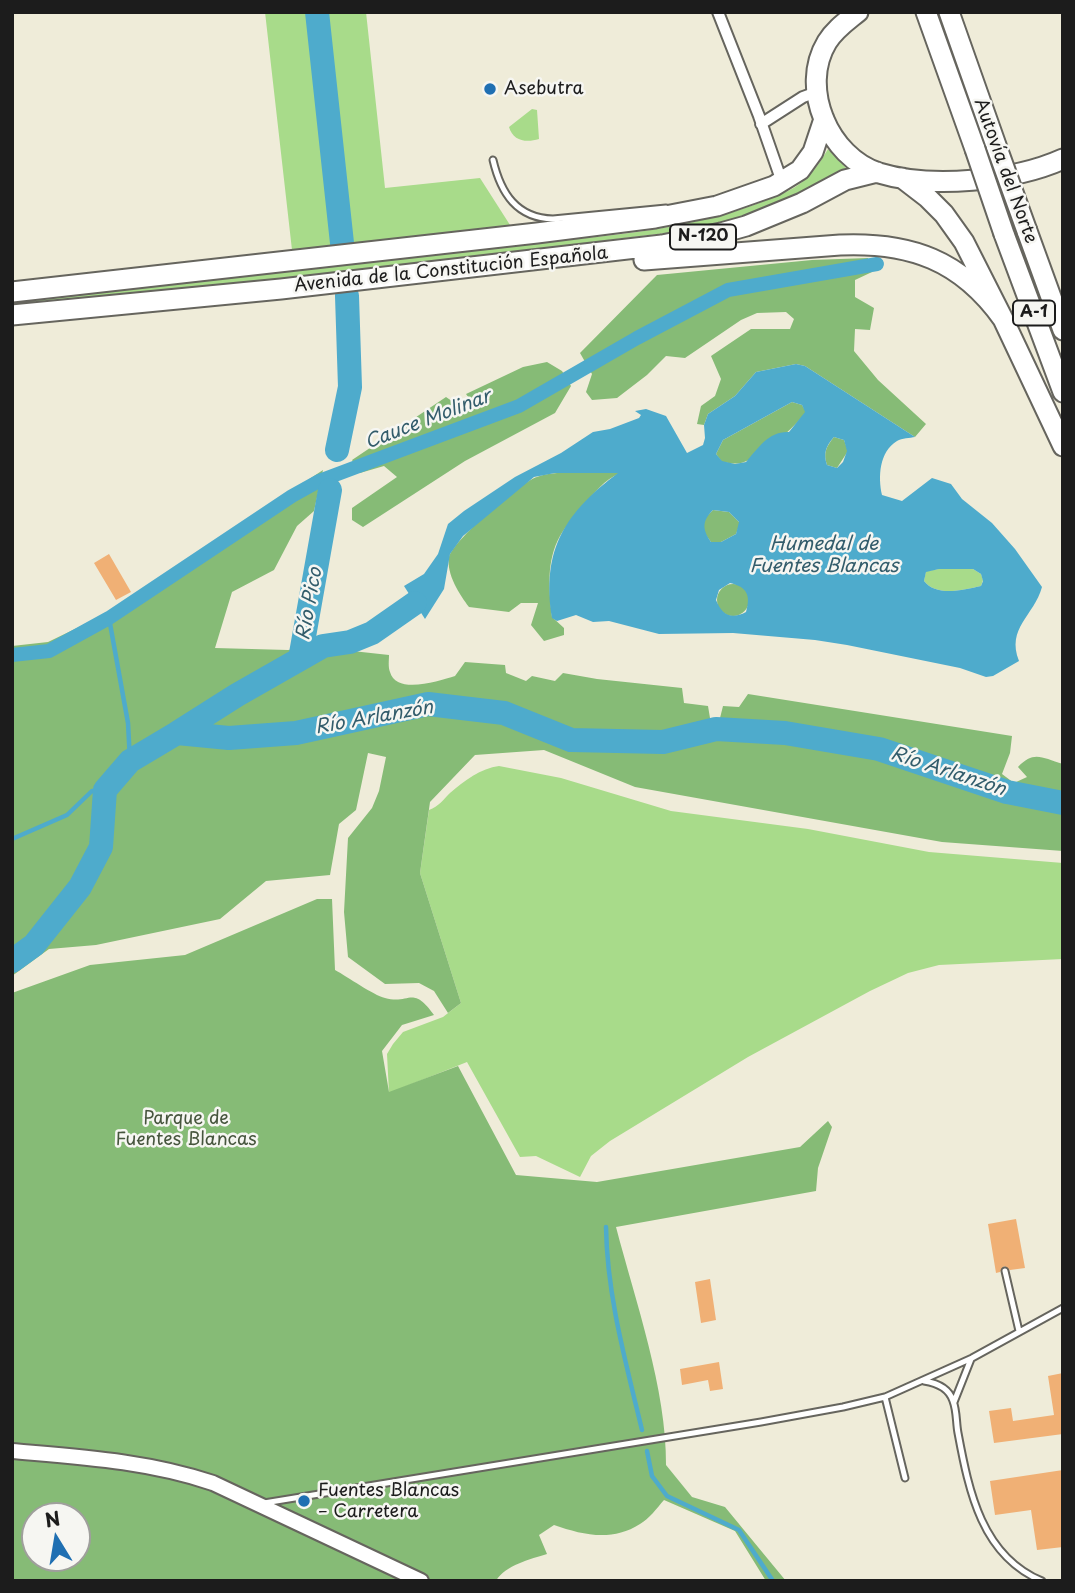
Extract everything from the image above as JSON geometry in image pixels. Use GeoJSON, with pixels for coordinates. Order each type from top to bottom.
{"type":"FeatureCollection","features":[{"type":"Feature","properties":{"kind":"highway","name":"N-120"},"geometry":{"type":"LineString","coordinates":[[858,12],[839,20],[827,42],[819,61],[817,92],[824,119],[836,142],[851,157],[877,172],[901,177],[957,181],[1028,171],[1063,159]]}},
{"type":"Feature","properties":{"kind":"highway","name":"Autovía del Norte"},"geometry":{"type":"LineString","coordinates":[[949,13],[1063,330]]}},
{"type":"Feature","properties":{"kind":"highway","name":"Autovía del Norte"},"geometry":{"type":"LineString","coordinates":[[927,16],[1063,391]]}},
{"type":"Feature","properties":{"kind":"highway","name":"Avenida de la Constitución Española"},"geometry":{"type":"LineString","coordinates":[[12,292],[344,256],[693,211],[739,199],[782,182],[800,170],[813,152],[824,119]]}},
{"type":"Feature","properties":{"kind":"highway","name":"Avenida de la Constitución Española"},"geometry":{"type":"LineString","coordinates":[[12,315],[451,270],[662,245],[721,233],[780,213],[853,176],[877,172]]}},
{"type":"Feature","properties":{"kind":"highway"},"geometry":{"type":"LineString","coordinates":[[901,177],[928,198],[955,228],[1003,319],[1063,446]]}},
{"type":"Feature","properties":{"kind":"highway"},"geometry":{"type":"LineString","coordinates":[[451,270],[495,273],[763,250],[872,244],[916,252],[965,276],[989,298],[1003,319]]}},
{"type":"Feature","properties":{"kind":"main road"},"geometry":{"type":"LineString","coordinates":[[12,1451],[134,1463],[181,1472],[213,1483],[421,1581]]}},
{"type":"Feature","properties":{"kind":"street"},"geometry":{"type":"LineString","coordinates":[[718,12],[782,182]]}},
{"type":"Feature","properties":{"kind":"street"},"geometry":{"type":"LineString","coordinates":[[761,124],[803,97],[817,92]]}},
{"type":"Feature","properties":{"kind":"lane"},"geometry":{"type":"LineString","coordinates":[[493,160],[496,176],[518,209],[538,219],[659,207],[693,211]]}},
{"type":"Feature","properties":{"kind":"lane"},"geometry":{"type":"LineString","coordinates":[[1005,1271],[1019,1332]]}},
{"type":"Feature","properties":{"kind":"lane"},"geometry":{"type":"LineString","coordinates":[[257,1504],[749,1424],[885,1397],[972,1358],[1063,1308]]}},
{"type":"Feature","properties":{"kind":"lane"},"geometry":{"type":"LineString","coordinates":[[954,1402],[972,1358]]}},
{"type":"Feature","properties":{"kind":"lane"},"geometry":{"type":"LineString","coordinates":[[924,1381],[943,1387],[954,1402],[972,1497],[984,1527],[1012,1563],[1042,1581]]}},
{"type":"Feature","properties":{"kind":"lane"},"geometry":{"type":"LineString","coordinates":[[885,1397],[905,1478]]}},
{"type":"Feature","properties":{"kind":"green space"},"geometry":{"type":"Polygon","coordinates":[[[265,12],[366,12],[385,188],[480,178],[510,225],[292,250],[265,12]]]}},
{"type":"Feature","properties":{"kind":"green space"},"geometry":{"type":"Polygon","coordinates":[[[532,109],[537,110],[539,139],[521,140],[509,127],[532,109]]]}},
{"type":"Feature","properties":{"kind":"green space"},"geometry":{"type":"Polygon","coordinates":[[[828,149],[846,168],[768,208],[735,219],[674,232],[330,274],[27,303],[27,300],[605,236],[680,225],[753,205],[788,191],[811,173],[828,149]]]}},
{"type":"Feature","properties":{"kind":"green space"},"geometry":{"type":"Polygon","coordinates":[[[868,258],[872,272],[855,280],[855,297],[874,308],[870,330],[855,329],[854,351],[878,380],[926,424],[915,437],[805,366],[796,364],[756,372],[735,396],[708,414],[704,425],[697,424],[701,406],[715,396],[721,379],[711,356],[751,329],[790,329],[794,319],[786,312],[757,313],[741,320],[685,358],[666,356],[617,398],[592,400],[586,392],[592,374],[580,353],[657,275],[812,260],[868,258]]]}},
{"type":"Feature","properties":{"kind":"green space"},"geometry":{"type":"Polygon","coordinates":[[[547,362],[562,371],[571,386],[555,413],[465,461],[363,527],[352,520],[352,508],[397,477],[384,466],[360,473],[352,460],[446,397],[465,410],[474,405],[466,394],[523,367],[547,362]]]}},
{"type":"Feature","properties":{"kind":"green space"},"geometry":{"type":"Polygon","coordinates":[[[792,402],[802,405],[806,412],[778,440],[752,459],[736,464],[722,462],[716,454],[723,440],[792,402]]]}},
{"type":"Feature","properties":{"kind":"green space"},"geometry":{"type":"Polygon","coordinates":[[[834,437],[844,440],[848,451],[837,468],[827,465],[825,457],[827,447],[834,437]]]}},
{"type":"Feature","properties":{"kind":"green space"},"geometry":{"type":"Polygon","coordinates":[[[323,470],[314,511],[297,526],[274,570],[232,592],[215,648],[288,650],[316,647],[389,655],[389,670],[394,679],[409,685],[455,676],[465,662],[505,665],[506,673],[526,681],[532,676],[555,681],[563,673],[682,688],[684,703],[708,706],[710,718],[720,718],[723,706],[739,707],[748,694],[1012,736],[1010,753],[1002,774],[1014,783],[1027,777],[1018,767],[1034,757],[1063,764],[1063,851],[942,842],[635,787],[544,750],[475,755],[430,802],[420,873],[461,1003],[448,1013],[434,991],[419,983],[385,984],[348,957],[344,912],[348,838],[372,808],[379,791],[386,757],[368,753],[356,810],[339,824],[330,875],[266,881],[220,919],[96,945],[49,949],[12,976],[12,646],[48,642],[104,615],[323,470]]]}},
{"type":"Feature","properties":{"kind":"green space"},"geometry":{"type":"Polygon","coordinates":[[[561,473],[620,473],[600,487],[568,524],[552,555],[552,617],[564,628],[564,635],[544,641],[531,625],[538,603],[521,603],[509,612],[469,607],[458,590],[449,564],[453,549],[462,538],[517,489],[537,477],[561,473]]]}},
{"type":"Feature","properties":{"kind":"green space"},"geometry":{"type":"Polygon","coordinates":[[[713,510],[729,512],[740,523],[736,534],[721,542],[711,542],[703,531],[704,519],[713,510]]]}},
{"type":"Feature","properties":{"kind":"green space"},"geometry":{"type":"Polygon","coordinates":[[[973,569],[981,574],[983,580],[981,586],[966,589],[935,589],[924,581],[926,571],[973,569]]]}},
{"type":"Feature","properties":{"kind":"green space"},"geometry":{"type":"Polygon","coordinates":[[[733,584],[745,588],[749,600],[745,612],[733,616],[721,612],[717,600],[721,588],[733,584]]]}},
{"type":"Feature","properties":{"kind":"green space"},"geometry":{"type":"Polygon","coordinates":[[[499,766],[561,778],[671,811],[808,829],[929,852],[1063,863],[1063,959],[939,965],[908,973],[748,1057],[610,1141],[591,1156],[580,1177],[536,1156],[520,1157],[467,1062],[389,1093],[387,1054],[393,1044],[403,1032],[443,1017],[461,1003],[420,873],[429,810],[473,776],[499,766]]]}},
{"type":"Feature","properties":{"kind":"green space","name":"Parque de Fuentes Blancas"},"geometry":{"type":"Polygon","coordinates":[[[317,899],[332,899],[335,970],[385,998],[421,1000],[434,1015],[402,1025],[382,1051],[389,1092],[458,1066],[516,1175],[597,1182],[800,1147],[828,1121],[832,1127],[818,1168],[816,1191],[616,1227],[656,1376],[665,1436],[666,1465],[692,1497],[725,1507],[786,1581],[766,1581],[735,1531],[664,1500],[643,1522],[619,1533],[587,1534],[554,1525],[539,1535],[547,1554],[512,1567],[496,1581],[12,1581],[12,993],[90,965],[185,955],[317,899]]]}},
{"type":"Feature","properties":{"kind":"water","name":"Humedal de Fuentes Blancas"},"geometry":{"type":"Polygon","coordinates":[[[796,364],[805,366],[915,437],[897,441],[886,452],[880,473],[882,495],[902,501],[932,478],[951,484],[962,499],[992,523],[1015,549],[1042,587],[1018,631],[1016,650],[1019,661],[993,676],[986,677],[960,668],[815,640],[733,633],[659,634],[609,621],[593,622],[576,615],[557,621],[552,618],[550,572],[561,534],[584,502],[618,473],[555,473],[534,477],[463,536],[450,554],[444,589],[425,619],[404,586],[424,574],[438,554],[448,524],[464,511],[515,477],[561,453],[593,432],[639,418],[641,415],[635,411],[646,409],[666,416],[687,453],[703,445],[704,425],[708,414],[735,396],[756,372],[796,364]],[[792,402],[723,440],[716,454],[722,461],[735,464],[746,462],[770,437],[789,432],[805,412],[802,405],[792,402]],[[834,437],[825,457],[827,465],[837,468],[843,462],[847,451],[844,440],[834,437]],[[713,510],[705,525],[711,542],[721,542],[736,534],[739,522],[729,512],[713,510]],[[939,569],[926,572],[924,581],[935,589],[950,591],[981,586],[983,581],[981,574],[973,569],[939,569]],[[730,583],[719,590],[716,600],[728,615],[736,616],[746,612],[748,596],[744,589],[736,585],[730,583]]]}},
{"type":"Feature","properties":{"kind":"building"},"geometry":{"type":"Polygon","coordinates":[[[109,554],[131,592],[116,600],[94,563],[109,554]]]}},
{"type":"Feature","properties":{"kind":"building"},"geometry":{"type":"Polygon","coordinates":[[[1016,1219],[1025,1268],[1010,1270],[1004,1266],[996,1273],[988,1224],[1016,1219]]]}},
{"type":"Feature","properties":{"kind":"building"},"geometry":{"type":"Polygon","coordinates":[[[710,1279],[716,1320],[701,1323],[695,1282],[710,1279]]]}},
{"type":"Feature","properties":{"kind":"building"},"geometry":{"type":"Polygon","coordinates":[[[719,1362],[723,1389],[710,1391],[708,1380],[682,1385],[680,1369],[719,1362]]]}},
{"type":"Feature","properties":{"kind":"building"},"geometry":{"type":"Polygon","coordinates":[[[1063,1373],[1063,1434],[994,1443],[989,1411],[1011,1408],[1013,1421],[1054,1415],[1048,1376],[1063,1373]]]}},
{"type":"Feature","properties":{"kind":"building"},"geometry":{"type":"Polygon","coordinates":[[[1063,1470],[1063,1547],[1037,1550],[1031,1510],[995,1515],[990,1481],[1063,1470]]]}},
{"type":"Feature","properties":{"kind":"waterway","name":"Río Pico"},"geometry":{"type":"LineString","coordinates":[[317,12],[342,243]]}},
{"type":"Feature","properties":{"kind":"waterway","name":"Cauce Molinar"},"geometry":{"type":"LineString","coordinates":[[12,655],[49,651],[109,618],[292,496],[319,481],[519,406],[637,338],[728,290],[877,264]]}},
{"type":"Feature","properties":{"kind":"waterway","name":"Río Pico"},"geometry":{"type":"LineString","coordinates":[[337,450],[350,387],[347,296]]}},
{"type":"Feature","properties":{"kind":"waterway","name":"Río Pico"},"geometry":{"type":"LineString","coordinates":[[300,659],[330,490]]}},
{"type":"Feature","properties":{"kind":"waterway","name":"Río Pico"},"geometry":{"type":"LineString","coordinates":[[177,733],[323,646],[350,642],[372,633],[415,603]]}},
{"type":"Feature","properties":{"kind":"waterway"},"geometry":{"type":"LineString","coordinates":[[109,618],[128,723],[130,761]]}},
{"type":"Feature","properties":{"kind":"waterway","name":"Río Arlanzón"},"geometry":{"type":"LineString","coordinates":[[12,961],[34,945],[80,887],[101,847],[105,790],[130,761],[177,733],[229,738],[296,733],[428,704],[504,713],[571,740],[663,742],[716,729],[785,733],[879,749],[1007,792],[1063,803]]}},
{"type":"Feature","properties":{"kind":"waterway"},"geometry":{"type":"LineString","coordinates":[[12,839],[67,815],[92,791],[105,790]]}},
{"type":"Feature","properties":{"kind":"waterway"},"geometry":{"type":"LineString","coordinates":[[606,1227],[614,1304],[642,1430]]}},
{"type":"Feature","properties":{"kind":"waterway"},"geometry":{"type":"LineString","coordinates":[[647,1451],[652,1476],[667,1496],[739,1530],[773,1581]]}},
{"type":"Feature","properties":{"kind":"place","name":"Asebutra"},"geometry":{"type":"Point","coordinates":[490,89]}},
{"type":"Feature","properties":{"kind":"place","name":"Fuentes Blancas – Carretera"},"geometry":{"type":"Point","coordinates":[304,1501]}}]}
